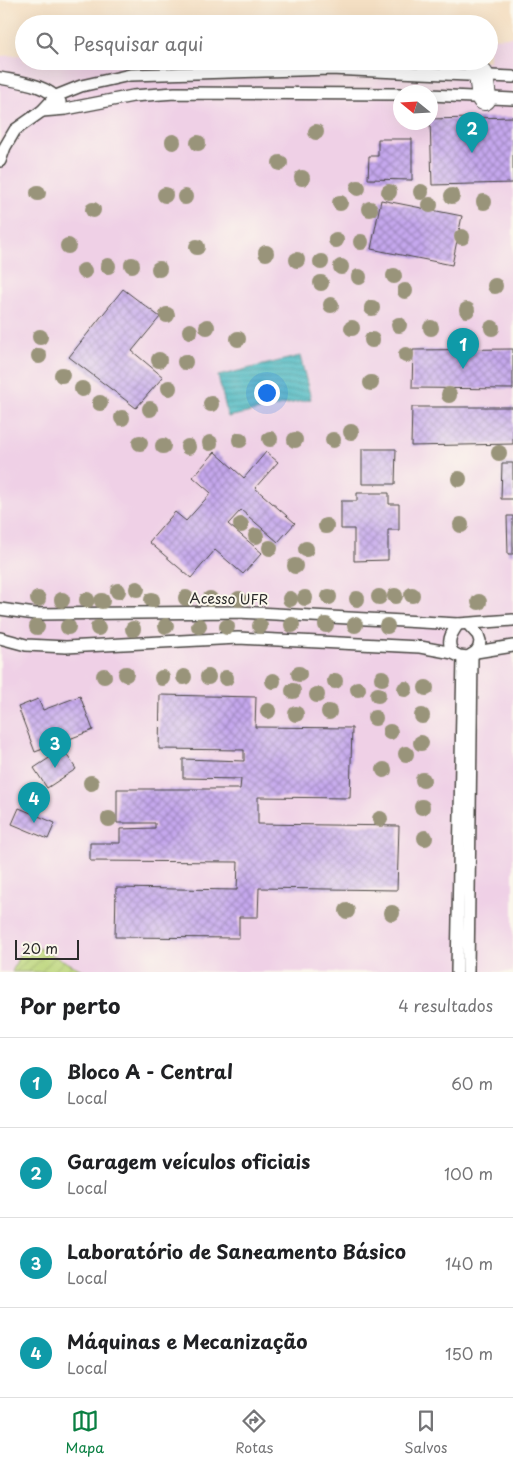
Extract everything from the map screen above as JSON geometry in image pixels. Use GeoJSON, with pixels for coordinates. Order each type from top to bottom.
{"type":"FeatureCollection","features":[{"type":"Feature","properties":{"kind":"lane"},"geometry":{"type":"LineString","coordinates":[[0,161],[5,147],[15,130],[42,111],[56,96],[81,86],[130,75],[297,70]]}},
{"type":"Feature","properties":{"kind":"lane"},"geometry":{"type":"LineString","coordinates":[[338,70],[483,87],[513,99]]}},
{"type":"Feature","properties":{"kind":"lane"},"geometry":{"type":"LineString","coordinates":[[130,75],[132,96]]}},
{"type":"Feature","properties":{"kind":"lane"},"geometry":{"type":"LineString","coordinates":[[438,94],[483,87],[513,77]]}},
{"type":"Feature","properties":{"kind":"lane"},"geometry":{"type":"LineString","coordinates":[[0,78],[33,84],[56,96],[66,109]]}},
{"type":"Feature","properties":{"kind":"lane"},"geometry":{"type":"LineString","coordinates":[[42,111],[66,109],[132,96],[175,93],[393,94]]}},
{"type":"Feature","properties":{"kind":"lane","name":"Acesso UFR"},"geometry":{"type":"LineString","coordinates":[[0,608],[36,614],[238,612],[463,624],[513,620]]}},
{"type":"Feature","properties":{"kind":"lane"},"geometry":{"type":"LineString","coordinates":[[463,624],[478,635],[479,647],[466,654],[449,644],[450,639],[463,624]]}},
{"type":"Feature","properties":{"kind":"lane"},"geometry":{"type":"LineString","coordinates":[[0,638],[26,645],[66,647],[238,638],[420,647],[466,654],[513,646]]}},
{"type":"Feature","properties":{"kind":"lane"},"geometry":{"type":"LineString","coordinates":[[458,972],[466,654]]}},
{"type":"Feature","properties":{"kind":"lane"},"geometry":{"type":"LineString","coordinates":[[466,654],[468,972]]}},
{"type":"Feature","properties":{"kind":"shaded area"},"geometry":{"type":"Polygon","coordinates":[[[513,37],[513,972],[0,972],[0,56],[15,55],[15,70],[498,70],[498,38],[513,37]]]}},
{"type":"Feature","properties":{"kind":"green space"},"geometry":{"type":"Polygon","coordinates":[[[25,941],[86,972],[12,972],[25,941]]]}},
{"type":"Feature","properties":{"kind":"water"},"geometry":{"type":"Polygon","coordinates":[[[300,356],[311,399],[228,417],[218,376],[300,356]]]}},
{"type":"Feature","properties":{"kind":"building"},"geometry":{"type":"Polygon","coordinates":[[[513,117],[513,183],[432,185],[430,130],[438,130],[438,119],[513,117]]]}},
{"type":"Feature","properties":{"kind":"building"},"geometry":{"type":"Polygon","coordinates":[[[378,139],[412,139],[412,180],[368,179],[369,156],[378,156],[378,139]]]}},
{"type":"Feature","properties":{"kind":"building"},"geometry":{"type":"Polygon","coordinates":[[[381,200],[462,216],[452,265],[371,249],[381,200]]]}},
{"type":"Feature","properties":{"kind":"building"},"geometry":{"type":"Polygon","coordinates":[[[123,289],[160,317],[132,351],[163,377],[136,408],[69,357],[123,289]]]}},
{"type":"Feature","properties":{"kind":"building"},"geometry":{"type":"Polygon","coordinates":[[[513,349],[513,389],[412,388],[413,350],[513,349]]]}},
{"type":"Feature","properties":{"kind":"building"},"geometry":{"type":"Polygon","coordinates":[[[412,407],[513,407],[513,444],[411,446],[412,407]]]}},
{"type":"Feature","properties":{"kind":"building"},"geometry":{"type":"Polygon","coordinates":[[[362,449],[396,449],[395,484],[362,484],[362,449]]]}},
{"type":"Feature","properties":{"kind":"building"},"geometry":{"type":"Polygon","coordinates":[[[215,452],[244,478],[266,452],[278,462],[255,488],[295,523],[278,542],[241,510],[228,524],[262,553],[243,574],[215,550],[191,578],[149,542],[175,512],[186,521],[211,493],[193,477],[215,452]]]}},
{"type":"Feature","properties":{"kind":"building"},"geometry":{"type":"Polygon","coordinates":[[[502,463],[513,463],[513,499],[501,499],[502,463]]]}},
{"type":"Feature","properties":{"kind":"building"},"geometry":{"type":"Polygon","coordinates":[[[357,493],[389,493],[389,504],[399,504],[399,530],[388,530],[388,560],[354,561],[354,529],[341,529],[341,501],[357,501],[357,493]]]}},
{"type":"Feature","properties":{"kind":"building"},"geometry":{"type":"Polygon","coordinates":[[[507,516],[513,516],[513,554],[508,554],[507,516]]]}},
{"type":"Feature","properties":{"kind":"building"},"geometry":{"type":"Polygon","coordinates":[[[160,695],[256,697],[255,727],[352,728],[350,798],[258,797],[258,824],[399,826],[397,890],[259,888],[258,917],[239,917],[239,938],[115,937],[116,888],[237,890],[238,862],[90,861],[90,843],[120,843],[120,829],[155,828],[155,823],[117,823],[117,789],[240,789],[241,779],[183,778],[183,759],[244,761],[244,750],[159,749],[160,695]]]}},
{"type":"Feature","properties":{"kind":"building"},"geometry":{"type":"Polygon","coordinates":[[[80,696],[93,730],[35,752],[18,707],[38,699],[43,710],[80,696]]]}},
{"type":"Feature","properties":{"kind":"building"},"geometry":{"type":"Polygon","coordinates":[[[63,749],[76,769],[47,788],[34,768],[63,749]]]}},
{"type":"Feature","properties":{"kind":"building"},"geometry":{"type":"Polygon","coordinates":[[[19,808],[55,823],[48,839],[12,824],[19,808]]]}},
{"type":"Feature","properties":{"kind":"place","name":"Garagem veículos oficiais"},"geometry":{"type":"Point","coordinates":[472,153]}},
{"type":"Feature","properties":{"kind":"place","name":"Bloco A - Central"},"geometry":{"type":"Point","coordinates":[463,369]}},
{"type":"Feature","properties":{"kind":"place","name":"Laboratório de Saneamento Básico"},"geometry":{"type":"Point","coordinates":[55,768]}},
{"type":"Feature","properties":{"kind":"place","name":"Máquinas e Mecanização"},"geometry":{"type":"Point","coordinates":[34,823]}}]}
